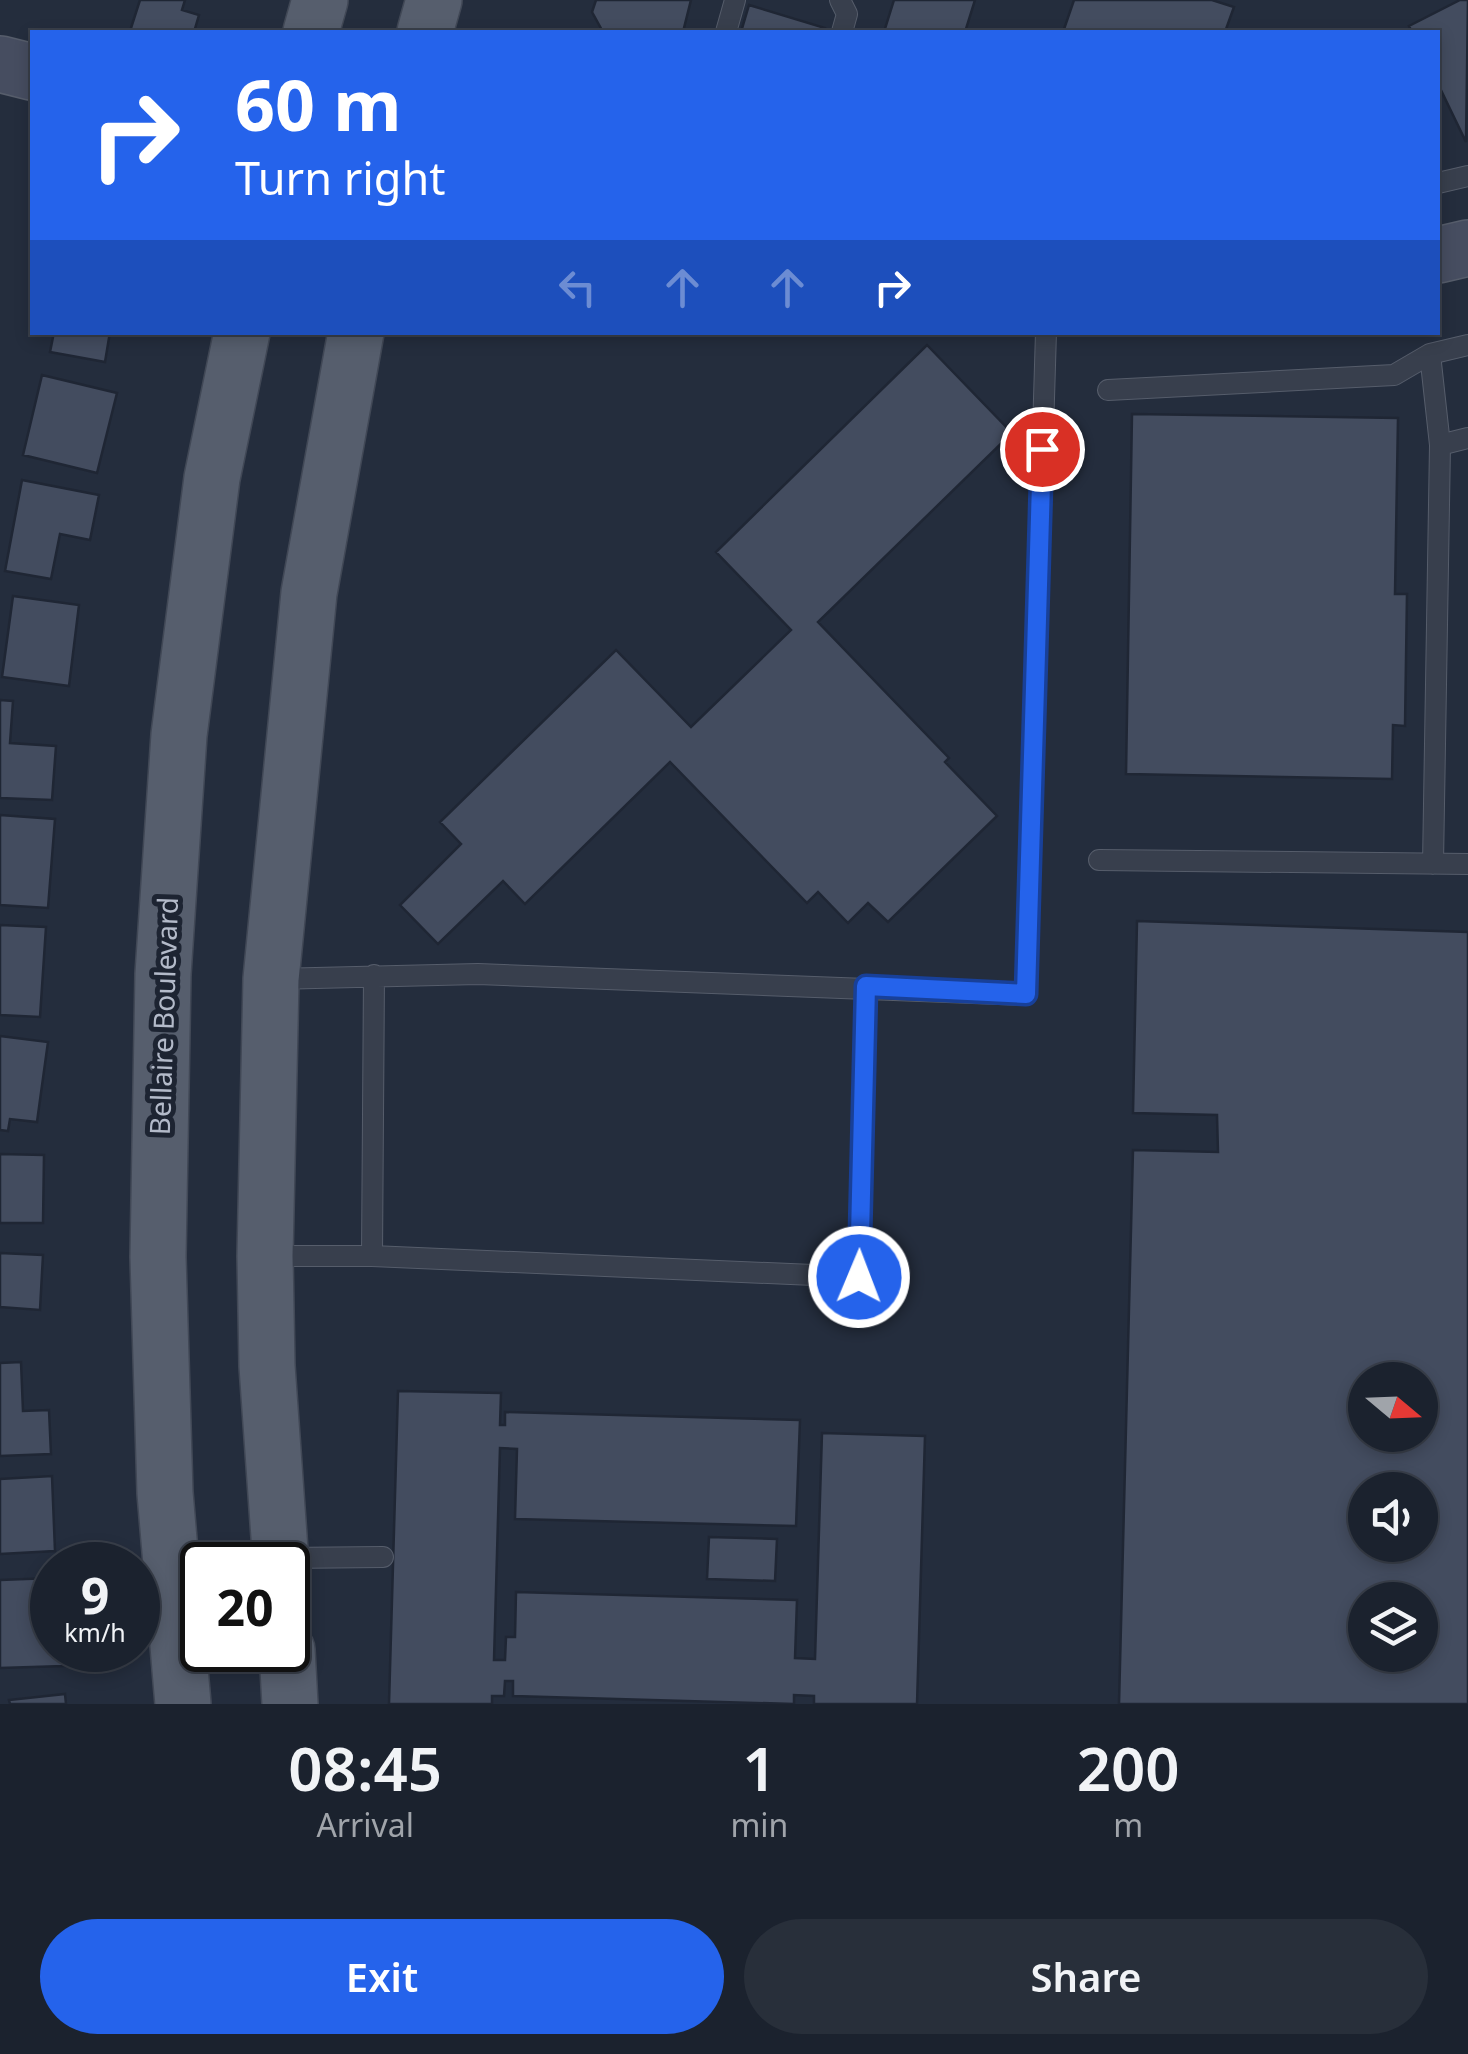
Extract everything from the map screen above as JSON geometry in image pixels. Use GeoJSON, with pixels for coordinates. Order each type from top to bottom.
{"type":"FeatureCollection","features":[{"type":"Feature","properties":{"kind":"main road"},"geometry":{"type":"LineString","coordinates":[[312,30],[320,0]]}},
{"type":"Feature","properties":{"kind":"main road"},"geometry":{"type":"LineString","coordinates":[[426,30],[434,0]]}},
{"type":"Feature","properties":{"kind":"main road","name":"Bellaire Boulevard"},"geometry":{"type":"LineString","coordinates":[[183,1704],[164,1493],[158,1276],[163,974],[179,736],[212,478],[241,335]]}},
{"type":"Feature","properties":{"kind":"main road"},"geometry":{"type":"LineString","coordinates":[[280,1542],[267,1366],[265,1256],[271,979],[309,593],[355,335]]}},
{"type":"Feature","properties":{"kind":"main road"},"geometry":{"type":"LineString","coordinates":[[288,1672],[290,1704]]}},
{"type":"Feature","properties":{"kind":"street"},"geometry":{"type":"LineString","coordinates":[[0,64],[30,72]]}},
{"type":"Feature","properties":{"kind":"street"},"geometry":{"type":"LineString","coordinates":[[1440,255],[1468,248]]}},
{"type":"Feature","properties":{"kind":"lane"},"geometry":{"type":"LineString","coordinates":[[727,30],[735,0]]}},
{"type":"Feature","properties":{"kind":"lane"},"geometry":{"type":"LineString","coordinates":[[840,0],[848,14],[843,30]]}},
{"type":"Feature","properties":{"kind":"lane"},"geometry":{"type":"LineString","coordinates":[[1440,183],[1468,176]]}},
{"type":"Feature","properties":{"kind":"lane"},"geometry":{"type":"LineString","coordinates":[[271,979],[478,974],[1026,994],[1046,335]]}},
{"type":"Feature","properties":{"kind":"lane"},"geometry":{"type":"LineString","coordinates":[[1108,390],[1394,375],[1430,354],[1468,345]]}},
{"type":"Feature","properties":{"kind":"lane"},"geometry":{"type":"LineString","coordinates":[[1430,354],[1440,445],[1434,864]]}},
{"type":"Feature","properties":{"kind":"lane"},"geometry":{"type":"LineString","coordinates":[[1440,445],[1468,438]]}},
{"type":"Feature","properties":{"kind":"lane"},"geometry":{"type":"LineString","coordinates":[[1099,860],[1468,864]]}},
{"type":"Feature","properties":{"kind":"lane"},"geometry":{"type":"LineString","coordinates":[[372,1256],[374,975]]}},
{"type":"Feature","properties":{"kind":"lane"},"geometry":{"type":"LineString","coordinates":[[265,1256],[372,1256],[859,1277],[866,986]]}},
{"type":"Feature","properties":{"kind":"lane"},"geometry":{"type":"LineString","coordinates":[[310,1561],[383,1557]]}},
{"type":"Feature","properties":{"kind":"building"},"geometry":{"type":"Polygon","coordinates":[[[140,0],[185,0],[182,10],[199,15],[195,30],[131,28],[140,0]]]}},
{"type":"Feature","properties":{"kind":"building"},"geometry":{"type":"Polygon","coordinates":[[[596,0],[691,0],[684,30],[602,30],[592,12],[596,0]]]}},
{"type":"Feature","properties":{"kind":"building"},"geometry":{"type":"Polygon","coordinates":[[[894,0],[975,0],[966,30],[885,30],[894,0]]]}},
{"type":"Feature","properties":{"kind":"building"},"geometry":{"type":"Polygon","coordinates":[[[1074,0],[1212,0],[1234,7],[1226,30],[1064,30],[1074,0]]]}},
{"type":"Feature","properties":{"kind":"building"},"geometry":{"type":"Polygon","coordinates":[[[1460,0],[1468,0],[1466,142],[1440,88],[1440,30],[1411,30],[1409,26],[1460,0]]]}},
{"type":"Feature","properties":{"kind":"building"},"geometry":{"type":"Polygon","coordinates":[[[749,5],[825,28],[824,30],[742,30],[749,5]]]}},
{"type":"Feature","properties":{"kind":"building"},"geometry":{"type":"Polygon","coordinates":[[[53,335],[110,335],[105,362],[50,352],[53,335]]]}},
{"type":"Feature","properties":{"kind":"building"},"geometry":{"type":"Polygon","coordinates":[[[927,345],[1012,433],[818,622],[949,758],[945,762],[997,816],[888,922],[868,903],[848,923],[818,892],[807,903],[670,762],[525,904],[503,881],[438,944],[400,905],[461,844],[440,822],[616,650],[691,727],[791,630],[716,552],[927,345]]]}},
{"type":"Feature","properties":{"kind":"building"},"geometry":{"type":"Polygon","coordinates":[[[42,375],[117,393],[97,473],[23,455],[42,375]]]}},
{"type":"Feature","properties":{"kind":"building"},"geometry":{"type":"Polygon","coordinates":[[[1132,414],[1398,418],[1395,594],[1407,594],[1405,726],[1393,725],[1392,779],[1126,774],[1132,414]]]}},
{"type":"Feature","properties":{"kind":"building"},"geometry":{"type":"Polygon","coordinates":[[[22,480],[99,495],[90,540],[60,534],[51,579],[5,571],[22,480]]]}},
{"type":"Feature","properties":{"kind":"building"},"geometry":{"type":"Polygon","coordinates":[[[13,596],[79,605],[69,686],[2,677],[13,596]]]}},
{"type":"Feature","properties":{"kind":"building"},"geometry":{"type":"Polygon","coordinates":[[[0,700],[13,701],[10,743],[56,746],[52,800],[0,798],[0,700]]]}},
{"type":"Feature","properties":{"kind":"building"},"geometry":{"type":"Polygon","coordinates":[[[0,815],[55,819],[48,908],[0,905],[0,815]]]}},
{"type":"Feature","properties":{"kind":"building"},"geometry":{"type":"Polygon","coordinates":[[[1137,921],[1468,932],[1468,1704],[1119,1704],[1133,1150],[1218,1152],[1217,1115],[1133,1113],[1137,921]]]}},
{"type":"Feature","properties":{"kind":"building"},"geometry":{"type":"Polygon","coordinates":[[[0,925],[46,927],[40,1017],[0,1015],[0,925]]]}},
{"type":"Feature","properties":{"kind":"building"},"geometry":{"type":"Polygon","coordinates":[[[0,1036],[48,1042],[37,1122],[10,1119],[8,1131],[0,1130],[0,1036]]]}},
{"type":"Feature","properties":{"kind":"building"},"geometry":{"type":"Polygon","coordinates":[[[0,1154],[44,1155],[43,1223],[0,1223],[0,1154]]]}},
{"type":"Feature","properties":{"kind":"building"},"geometry":{"type":"Polygon","coordinates":[[[0,1253],[43,1255],[40,1310],[0,1307],[0,1253]]]}},
{"type":"Feature","properties":{"kind":"building"},"geometry":{"type":"Polygon","coordinates":[[[21,1362],[23,1411],[49,1410],[51,1454],[0,1456],[0,1363],[21,1362]]]}},
{"type":"Feature","properties":{"kind":"building"},"geometry":{"type":"Polygon","coordinates":[[[398,1391],[501,1393],[500,1425],[505,1425],[505,1412],[800,1420],[796,1526],[515,1519],[517,1449],[500,1448],[494,1660],[505,1660],[506,1637],[515,1637],[516,1592],[797,1600],[795,1658],[815,1659],[822,1433],[925,1436],[917,1704],[814,1704],[814,1696],[794,1695],[794,1704],[513,1696],[513,1681],[505,1681],[504,1696],[492,1696],[492,1704],[389,1704],[398,1391]]]}},
{"type":"Feature","properties":{"kind":"building"},"geometry":{"type":"Polygon","coordinates":[[[52,1476],[55,1542],[30,1542],[30,1552],[0,1554],[0,1479],[52,1476]]]}},
{"type":"Feature","properties":{"kind":"building"},"geometry":{"type":"Polygon","coordinates":[[[709,1537],[777,1539],[775,1581],[707,1579],[709,1537]]]}},
{"type":"Feature","properties":{"kind":"building"},"geometry":{"type":"Polygon","coordinates":[[[30,1579],[30,1667],[0,1668],[0,1580],[30,1579]]]}},
{"type":"Feature","properties":{"kind":"building"},"geometry":{"type":"Polygon","coordinates":[[[65,1694],[66,1704],[10,1704],[9,1700],[65,1694]]]}},
{"type":"Feature","properties":{"kind":"route"},"geometry":{"type":"LineString","coordinates":[[859,1277],[866,986],[1026,994],[1042,449]]}}]}
